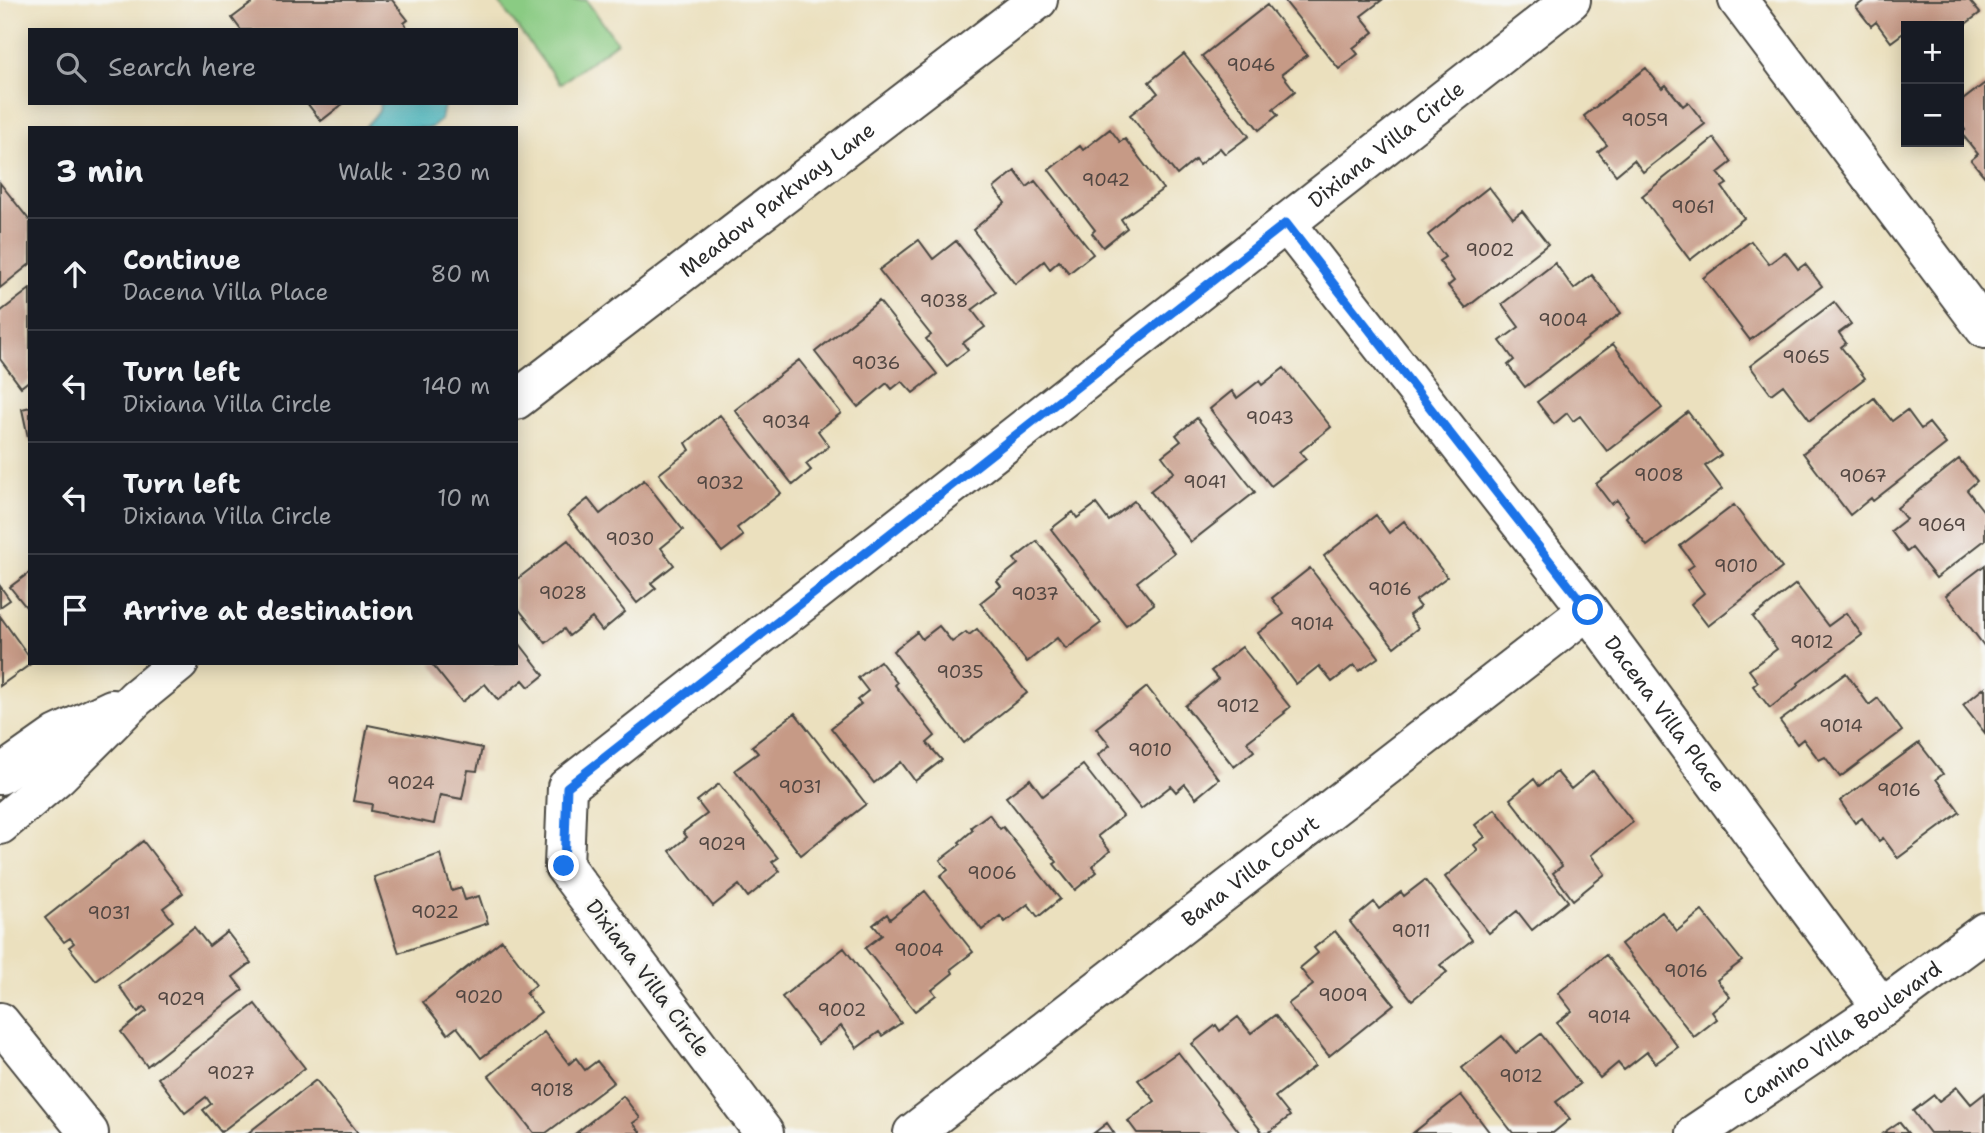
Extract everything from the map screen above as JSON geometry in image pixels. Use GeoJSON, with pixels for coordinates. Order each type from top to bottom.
{"type":"FeatureCollection","features":[{"type":"Feature","properties":{"kind":"street","name":"Meadow Parkway Lane"},"geometry":{"type":"LineString","coordinates":[[518,398],[1038,0]]}},
{"type":"Feature","properties":{"kind":"street","name":"Dixiana Villa Circle"},"geometry":{"type":"LineString","coordinates":[[764,1133],[564,866],[567,787],[1571,0]]}},
{"type":"Feature","properties":{"kind":"street"},"geometry":{"type":"LineString","coordinates":[[1738,0],[1985,329]]}},
{"type":"Feature","properties":{"kind":"street","name":"Dacena Villa Place"},"geometry":{"type":"LineString","coordinates":[[1286,223],[1588,610],[1882,1008]]}},
{"type":"Feature","properties":{"kind":"street","name":"Bana Villa Court"},"geometry":{"type":"LineString","coordinates":[[913,1133],[1588,610]]}},
{"type":"Feature","properties":{"kind":"street"},"geometry":{"type":"LineString","coordinates":[[0,825],[58,776],[136,698],[177,665]]}},
{"type":"Feature","properties":{"kind":"street"},"geometry":{"type":"LineString","coordinates":[[0,775],[57,735],[136,698]]}},
{"type":"Feature","properties":{"kind":"street","name":"Camino Villa Boulevard"},"geometry":{"type":"LineString","coordinates":[[1696,1133],[1882,1008],[1985,932]]}},
{"type":"Feature","properties":{"kind":"street"},"geometry":{"type":"LineString","coordinates":[[0,1022],[89,1133]]}},
{"type":"Feature","properties":{"kind":"green space"},"geometry":{"type":"Polygon","coordinates":[[[497,0],[586,0],[617,42],[560,84],[497,0]]]}},
{"type":"Feature","properties":{"kind":"water"},"geometry":{"type":"Polygon","coordinates":[[[380,105],[444,106],[441,120],[434,126],[366,126],[379,111],[380,105]]]}},
{"type":"Feature","properties":{"kind":"building"},"geometry":{"type":"Polygon","coordinates":[[[256,0],[392,0],[408,20],[404,23],[408,28],[240,28],[232,18],[256,0]]]}},
{"type":"Feature","properties":{"kind":"building"},"geometry":{"type":"Polygon","coordinates":[[[1284,0],[1382,0],[1361,16],[1374,32],[1353,48],[1358,54],[1339,69],[1284,0]]]}},
{"type":"Feature","properties":{"kind":"building"},"geometry":{"type":"Polygon","coordinates":[[[1865,0],[1969,0],[1980,13],[1964,25],[1964,21],[1901,21],[1901,35],[1891,42],[1876,22],[1871,26],[1856,7],[1865,0]]]}},
{"type":"Feature","properties":{"kind":"building"},"geometry":{"type":"Polygon","coordinates":[[[1267,5],[1307,55],[1282,74],[1295,91],[1273,109],[1278,115],[1259,130],[1202,56],[1267,5]]]}},
{"type":"Feature","properties":{"kind":"building"},"geometry":{"type":"Polygon","coordinates":[[[1184,54],[1249,136],[1225,154],[1220,148],[1199,165],[1195,160],[1177,175],[1130,115],[1158,93],[1149,82],[1184,54]]]}},
{"type":"Feature","properties":{"kind":"building"},"geometry":{"type":"Polygon","coordinates":[[[1646,68],[1662,88],[1666,85],[1683,106],[1688,102],[1705,124],[1643,172],[1634,160],[1616,175],[1598,152],[1607,145],[1584,116],[1646,68]]]}},
{"type":"Feature","properties":{"kind":"building"},"geometry":{"type":"Polygon","coordinates":[[[1985,83],[1985,177],[1971,160],[1978,154],[1964,137],[1964,99],[1985,83]]]}},
{"type":"Feature","properties":{"kind":"building"},"geometry":{"type":"Polygon","coordinates":[[[309,105],[341,105],[321,121],[309,105]]]}},
{"type":"Feature","properties":{"kind":"building"},"geometry":{"type":"Polygon","coordinates":[[[1110,129],[1120,142],[1125,139],[1163,189],[1121,219],[1127,228],[1103,247],[1092,233],[1095,230],[1049,170],[1080,146],[1083,150],[1110,129]]]}},
{"type":"Feature","properties":{"kind":"building"},"geometry":{"type":"Polygon","coordinates":[[[1714,138],[1732,162],[1718,173],[1727,184],[1722,187],[1744,218],[1690,260],[1642,196],[1714,138]]]}},
{"type":"Feature","properties":{"kind":"building"},"geometry":{"type":"Polygon","coordinates":[[[1015,171],[1027,187],[1035,181],[1093,254],[1069,273],[1059,261],[1050,269],[1044,261],[1015,284],[973,230],[1005,203],[994,188],[1015,171]]]}},
{"type":"Feature","properties":{"kind":"building"},"geometry":{"type":"Polygon","coordinates":[[[0,183],[28,218],[28,266],[0,288],[0,183]]]}},
{"type":"Feature","properties":{"kind":"building"},"geometry":{"type":"Polygon","coordinates":[[[1489,187],[1513,218],[1522,211],[1548,244],[1466,308],[1448,286],[1454,281],[1439,261],[1445,257],[1428,235],[1489,187]]]}},
{"type":"Feature","properties":{"kind":"building"},"geometry":{"type":"Polygon","coordinates":[[[919,240],[933,259],[956,241],[996,292],[972,310],[985,327],[963,343],[968,350],[947,366],[926,339],[931,335],[879,270],[919,240]]]}},
{"type":"Feature","properties":{"kind":"building"},"geometry":{"type":"Polygon","coordinates":[[[1751,241],[1769,264],[1785,252],[1798,269],[1805,264],[1822,286],[1750,340],[1703,278],[1751,241]]]}},
{"type":"Feature","properties":{"kind":"building"},"geometry":{"type":"Polygon","coordinates":[[[1555,263],[1574,289],[1592,275],[1621,313],[1525,387],[1508,365],[1514,360],[1500,341],[1519,327],[1502,304],[1555,263]]]}},
{"type":"Feature","properties":{"kind":"building"},"geometry":{"type":"Polygon","coordinates":[[[28,291],[28,382],[21,387],[0,359],[0,312],[28,291]]]}},
{"type":"Feature","properties":{"kind":"building"},"geometry":{"type":"Polygon","coordinates":[[[879,301],[937,374],[913,393],[902,381],[892,389],[887,383],[858,407],[815,352],[879,301]]]}},
{"type":"Feature","properties":{"kind":"building"},"geometry":{"type":"Polygon","coordinates":[[[1834,302],[1851,324],[1839,333],[1846,343],[1841,347],[1865,378],[1810,420],[1783,385],[1771,394],[1750,366],[1834,302]]]}},
{"type":"Feature","properties":{"kind":"building"},"geometry":{"type":"Polygon","coordinates":[[[1613,344],[1662,408],[1607,451],[1580,416],[1573,421],[1567,413],[1554,424],[1537,402],[1613,344]]]}},
{"type":"Feature","properties":{"kind":"building"},"geometry":{"type":"Polygon","coordinates":[[[799,360],[841,413],[818,431],[829,446],[806,464],[811,470],[793,485],[735,410],[799,360]]]}},
{"type":"Feature","properties":{"kind":"building"},"geometry":{"type":"Polygon","coordinates":[[[1284,368],[1331,427],[1300,452],[1306,459],[1271,486],[1210,409],[1232,391],[1237,398],[1259,381],[1262,385],[1284,368]]]}},
{"type":"Feature","properties":{"kind":"building"},"geometry":{"type":"Polygon","coordinates":[[[1874,398],[1892,421],[1907,410],[1921,429],[1929,423],[1946,444],[1873,501],[1871,498],[1850,515],[1803,453],[1874,398]]]}},
{"type":"Feature","properties":{"kind":"building"},"geometry":{"type":"Polygon","coordinates":[[[28,408],[28,437],[22,409],[28,408]]]}},
{"type":"Feature","properties":{"kind":"building"},"geometry":{"type":"Polygon","coordinates":[[[1688,412],[1721,455],[1705,466],[1722,489],[1647,546],[1617,500],[1611,504],[1596,484],[1688,412]]]}},
{"type":"Feature","properties":{"kind":"building"},"geometry":{"type":"Polygon","coordinates":[[[720,415],[781,493],[737,528],[743,536],[722,552],[659,474],[690,450],[686,443],[720,415]]]}},
{"type":"Feature","properties":{"kind":"building"},"geometry":{"type":"Polygon","coordinates":[[[1197,418],[1255,492],[1191,542],[1150,491],[1174,472],[1162,456],[1181,441],[1176,435],[1197,418]]]}},
{"type":"Feature","properties":{"kind":"building"},"geometry":{"type":"Polygon","coordinates":[[[1959,459],[1977,481],[1967,490],[1985,513],[1985,540],[1936,578],[1912,548],[1907,552],[1891,531],[1906,519],[1897,508],[1959,459]]]}},
{"type":"Feature","properties":{"kind":"building"},"geometry":{"type":"Polygon","coordinates":[[[644,480],[683,530],[661,548],[674,565],[651,583],[656,588],[637,603],[568,515],[588,499],[600,514],[644,480]]]}},
{"type":"Feature","properties":{"kind":"building"},"geometry":{"type":"Polygon","coordinates":[[[1134,501],[1174,553],[1137,582],[1154,604],[1126,625],[1051,529],[1073,512],[1077,518],[1096,504],[1109,521],[1134,501]]]}},
{"type":"Feature","properties":{"kind":"building"},"geometry":{"type":"Polygon","coordinates":[[[1734,505],[1782,568],[1708,626],[1691,604],[1704,593],[1687,570],[1694,565],[1680,546],[1734,505]]]}},
{"type":"Feature","properties":{"kind":"building"},"geometry":{"type":"Polygon","coordinates":[[[1376,515],[1389,533],[1404,521],[1447,577],[1415,601],[1420,607],[1409,615],[1418,628],[1394,647],[1324,556],[1376,515]]]}},
{"type":"Feature","properties":{"kind":"building"},"geometry":{"type":"Polygon","coordinates":[[[568,540],[625,612],[602,631],[592,618],[569,636],[564,629],[546,643],[518,608],[518,578],[568,540]]]}},
{"type":"Feature","properties":{"kind":"building"},"geometry":{"type":"Polygon","coordinates":[[[1037,541],[1101,623],[1066,649],[1057,638],[1027,662],[980,603],[1001,586],[997,581],[1018,564],[1014,559],[1037,541]]]}},
{"type":"Feature","properties":{"kind":"building"},"geometry":{"type":"Polygon","coordinates":[[[1985,565],[1985,647],[1946,595],[1985,565]]]}},
{"type":"Feature","properties":{"kind":"building"},"geometry":{"type":"Polygon","coordinates":[[[1310,568],[1379,657],[1359,671],[1354,665],[1332,682],[1319,666],[1296,684],[1258,633],[1284,614],[1272,598],[1310,568]]]}},
{"type":"Feature","properties":{"kind":"building"},"geometry":{"type":"Polygon","coordinates":[[[28,574],[28,610],[10,587],[28,574]]]}},
{"type":"Feature","properties":{"kind":"building"},"geometry":{"type":"Polygon","coordinates":[[[1796,584],[1828,626],[1846,613],[1862,635],[1798,683],[1799,685],[1770,708],[1753,686],[1758,682],[1749,670],[1777,649],[1753,617],[1796,584]]]}},
{"type":"Feature","properties":{"kind":"building"},"geometry":{"type":"Polygon","coordinates":[[[0,586],[10,600],[0,607],[0,586]]]}},
{"type":"Feature","properties":{"kind":"building"},"geometry":{"type":"Polygon","coordinates":[[[0,616],[28,655],[29,665],[0,686],[0,616]]]}},
{"type":"Feature","properties":{"kind":"building"},"geometry":{"type":"Polygon","coordinates":[[[939,626],[952,642],[966,632],[969,635],[977,629],[1027,693],[964,743],[893,651],[917,632],[922,639],[939,626]]]}},
{"type":"Feature","properties":{"kind":"building"},"geometry":{"type":"Polygon","coordinates":[[[518,642],[544,675],[529,687],[523,680],[498,700],[485,684],[462,702],[433,665],[518,665],[518,642]]]}},
{"type":"Feature","properties":{"kind":"building"},"geometry":{"type":"Polygon","coordinates":[[[1242,647],[1290,707],[1247,742],[1254,751],[1234,767],[1185,706],[1218,679],[1211,671],[1242,647]]]}},
{"type":"Feature","properties":{"kind":"building"},"geometry":{"type":"Polygon","coordinates":[[[880,661],[935,736],[927,743],[942,760],[915,781],[901,762],[874,783],[831,728],[861,704],[857,700],[868,691],[858,678],[880,661]]]}},
{"type":"Feature","properties":{"kind":"building"},"geometry":{"type":"Polygon","coordinates":[[[1846,673],[1869,705],[1878,698],[1902,731],[1840,777],[1825,757],[1819,760],[1803,739],[1797,744],[1780,721],[1846,673]]]}},
{"type":"Feature","properties":{"kind":"building"},"geometry":{"type":"Polygon","coordinates":[[[1147,687],[1219,779],[1196,798],[1185,784],[1176,792],[1171,786],[1141,809],[1098,755],[1110,745],[1096,728],[1147,687]]]}},
{"type":"Feature","properties":{"kind":"building"},"geometry":{"type":"Polygon","coordinates":[[[1985,687],[1985,733],[1963,705],[1985,687]]]}},
{"type":"Feature","properties":{"kind":"building"},"geometry":{"type":"Polygon","coordinates":[[[795,713],[866,804],[801,855],[735,770],[758,753],[752,746],[795,713]]]}},
{"type":"Feature","properties":{"kind":"building"},"geometry":{"type":"Polygon","coordinates":[[[368,725],[482,748],[477,771],[468,770],[462,799],[440,795],[434,824],[371,811],[372,804],[353,801],[368,725]]]}},
{"type":"Feature","properties":{"kind":"building"},"geometry":{"type":"Polygon","coordinates":[[[1919,743],[1943,774],[1936,779],[1960,812],[1898,858],[1883,838],[1879,841],[1862,818],[1855,823],[1840,801],[1919,743]]]}},
{"type":"Feature","properties":{"kind":"building"},"geometry":{"type":"Polygon","coordinates":[[[1083,765],[1123,816],[1098,836],[1110,851],[1092,866],[1097,872],[1075,890],[1054,864],[1057,862],[1006,797],[1030,779],[1043,796],[1083,765]]]}},
{"type":"Feature","properties":{"kind":"building"},"geometry":{"type":"Polygon","coordinates":[[[1593,771],[1633,822],[1591,855],[1605,874],[1573,900],[1553,873],[1562,866],[1510,799],[1534,779],[1539,786],[1557,772],[1571,789],[1593,771]]]}},
{"type":"Feature","properties":{"kind":"building"},"geometry":{"type":"Polygon","coordinates":[[[719,784],[778,858],[772,862],[780,871],[748,897],[739,885],[713,906],[670,851],[687,837],[683,832],[707,814],[697,801],[719,784]]]}},
{"type":"Feature","properties":{"kind":"building"},"geometry":{"type":"Polygon","coordinates":[[[1495,809],[1568,901],[1532,930],[1517,911],[1489,933],[1445,877],[1478,850],[1474,845],[1485,837],[1475,825],[1495,809]]]}},
{"type":"Feature","properties":{"kind":"building"},"geometry":{"type":"Polygon","coordinates":[[[989,814],[1000,829],[1003,827],[1060,899],[1038,917],[1028,904],[1005,922],[1000,916],[982,930],[940,876],[948,870],[940,860],[961,844],[959,842],[973,830],[971,827],[989,814]]]}},
{"type":"Feature","properties":{"kind":"building"},"geometry":{"type":"Polygon","coordinates":[[[143,841],[183,893],[163,908],[173,921],[96,981],[69,947],[74,943],[70,938],[64,942],[45,918],[143,841]]]}},
{"type":"Feature","properties":{"kind":"building"},"geometry":{"type":"Polygon","coordinates":[[[440,854],[452,891],[461,888],[465,900],[479,896],[488,923],[399,953],[374,877],[440,854]]]}},
{"type":"Feature","properties":{"kind":"building"},"geometry":{"type":"Polygon","coordinates":[[[1425,880],[1472,940],[1440,965],[1447,972],[1412,1000],[1350,922],[1374,902],[1379,909],[1401,892],[1404,896],[1425,880]]]}},
{"type":"Feature","properties":{"kind":"building"},"geometry":{"type":"Polygon","coordinates":[[[925,891],[973,952],[951,969],[953,973],[932,990],[936,995],[915,1011],[865,948],[882,935],[873,925],[887,914],[890,919],[925,891]]]}},
{"type":"Feature","properties":{"kind":"building"},"geometry":{"type":"Polygon","coordinates":[[[1702,911],[1742,961],[1717,980],[1730,997],[1712,1012],[1717,1019],[1694,1037],[1621,944],[1662,912],[1677,931],[1702,911]]]}},
{"type":"Feature","properties":{"kind":"building"},"geometry":{"type":"Polygon","coordinates":[[[194,927],[209,946],[227,932],[251,963],[233,977],[243,990],[147,1066],[121,1032],[147,1011],[144,1007],[138,1012],[119,986],[194,927]]]}},
{"type":"Feature","properties":{"kind":"building"},"geometry":{"type":"Polygon","coordinates":[[[1335,931],[1394,1004],[1329,1056],[1288,1004],[1313,985],[1300,968],[1318,953],[1314,948],[1335,931]]]}},
{"type":"Feature","properties":{"kind":"building"},"geometry":{"type":"Polygon","coordinates":[[[502,940],[536,985],[526,993],[541,1012],[481,1058],[457,1027],[448,1034],[423,1002],[502,940]]]}},
{"type":"Feature","properties":{"kind":"building"},"geometry":{"type":"Polygon","coordinates":[[[844,948],[901,1023],[882,1036],[879,1032],[857,1048],[841,1026],[818,1044],[782,997],[844,948]]]}},
{"type":"Feature","properties":{"kind":"building"},"geometry":{"type":"Polygon","coordinates":[[[1606,955],[1678,1047],[1656,1063],[1647,1052],[1624,1070],[1618,1063],[1600,1078],[1557,1023],[1572,1011],[1558,993],[1606,955]]]}},
{"type":"Feature","properties":{"kind":"building"},"geometry":{"type":"Polygon","coordinates":[[[255,1004],[305,1068],[221,1132],[203,1110],[211,1104],[206,1097],[185,1113],[158,1078],[255,1004]]]}},
{"type":"Feature","properties":{"kind":"building"},"geometry":{"type":"Polygon","coordinates":[[[1275,1015],[1315,1066],[1275,1097],[1290,1116],[1268,1133],[1263,1133],[1192,1044],[1216,1025],[1220,1031],[1238,1017],[1251,1033],[1275,1015]]]}},
{"type":"Feature","properties":{"kind":"building"},"geometry":{"type":"Polygon","coordinates":[[[544,1032],[569,1064],[576,1058],[585,1070],[597,1061],[614,1082],[546,1133],[534,1133],[489,1076],[544,1032]]]}},
{"type":"Feature","properties":{"kind":"building"},"geometry":{"type":"Polygon","coordinates":[[[1541,1034],[1580,1084],[1556,1102],[1570,1119],[1553,1133],[1513,1133],[1462,1068],[1502,1036],[1516,1053],[1541,1034]]]}},
{"type":"Feature","properties":{"kind":"building"},"geometry":{"type":"Polygon","coordinates":[[[1178,1052],[1240,1133],[1137,1133],[1128,1121],[1155,1101],[1138,1080],[1178,1052]]]}},
{"type":"Feature","properties":{"kind":"building"},"geometry":{"type":"Polygon","coordinates":[[[316,1080],[358,1133],[248,1133],[316,1080]]]}},
{"type":"Feature","properties":{"kind":"building"},"geometry":{"type":"Polygon","coordinates":[[[1957,1087],[1971,1104],[1985,1093],[1985,1133],[1930,1133],[1913,1111],[1934,1095],[1939,1101],[1957,1087]]]}},
{"type":"Feature","properties":{"kind":"building"},"geometry":{"type":"Polygon","coordinates":[[[1461,1095],[1490,1133],[1413,1133],[1461,1095]]]}},
{"type":"Feature","properties":{"kind":"building"},"geometry":{"type":"Polygon","coordinates":[[[623,1096],[640,1118],[633,1123],[641,1133],[576,1133],[623,1096]]]}},
{"type":"Feature","properties":{"kind":"building"},"geometry":{"type":"Polygon","coordinates":[[[1899,1122],[1908,1133],[1883,1133],[1899,1122]]]}},
{"type":"Feature","properties":{"kind":"building"},"geometry":{"type":"Polygon","coordinates":[[[1107,1123],[1114,1133],[1094,1133],[1107,1123]]]}},
{"type":"Feature","properties":{"kind":"route"},"geometry":{"type":"LineString","coordinates":[[564,866],[567,787],[1286,223],[1588,610]]}}]}
